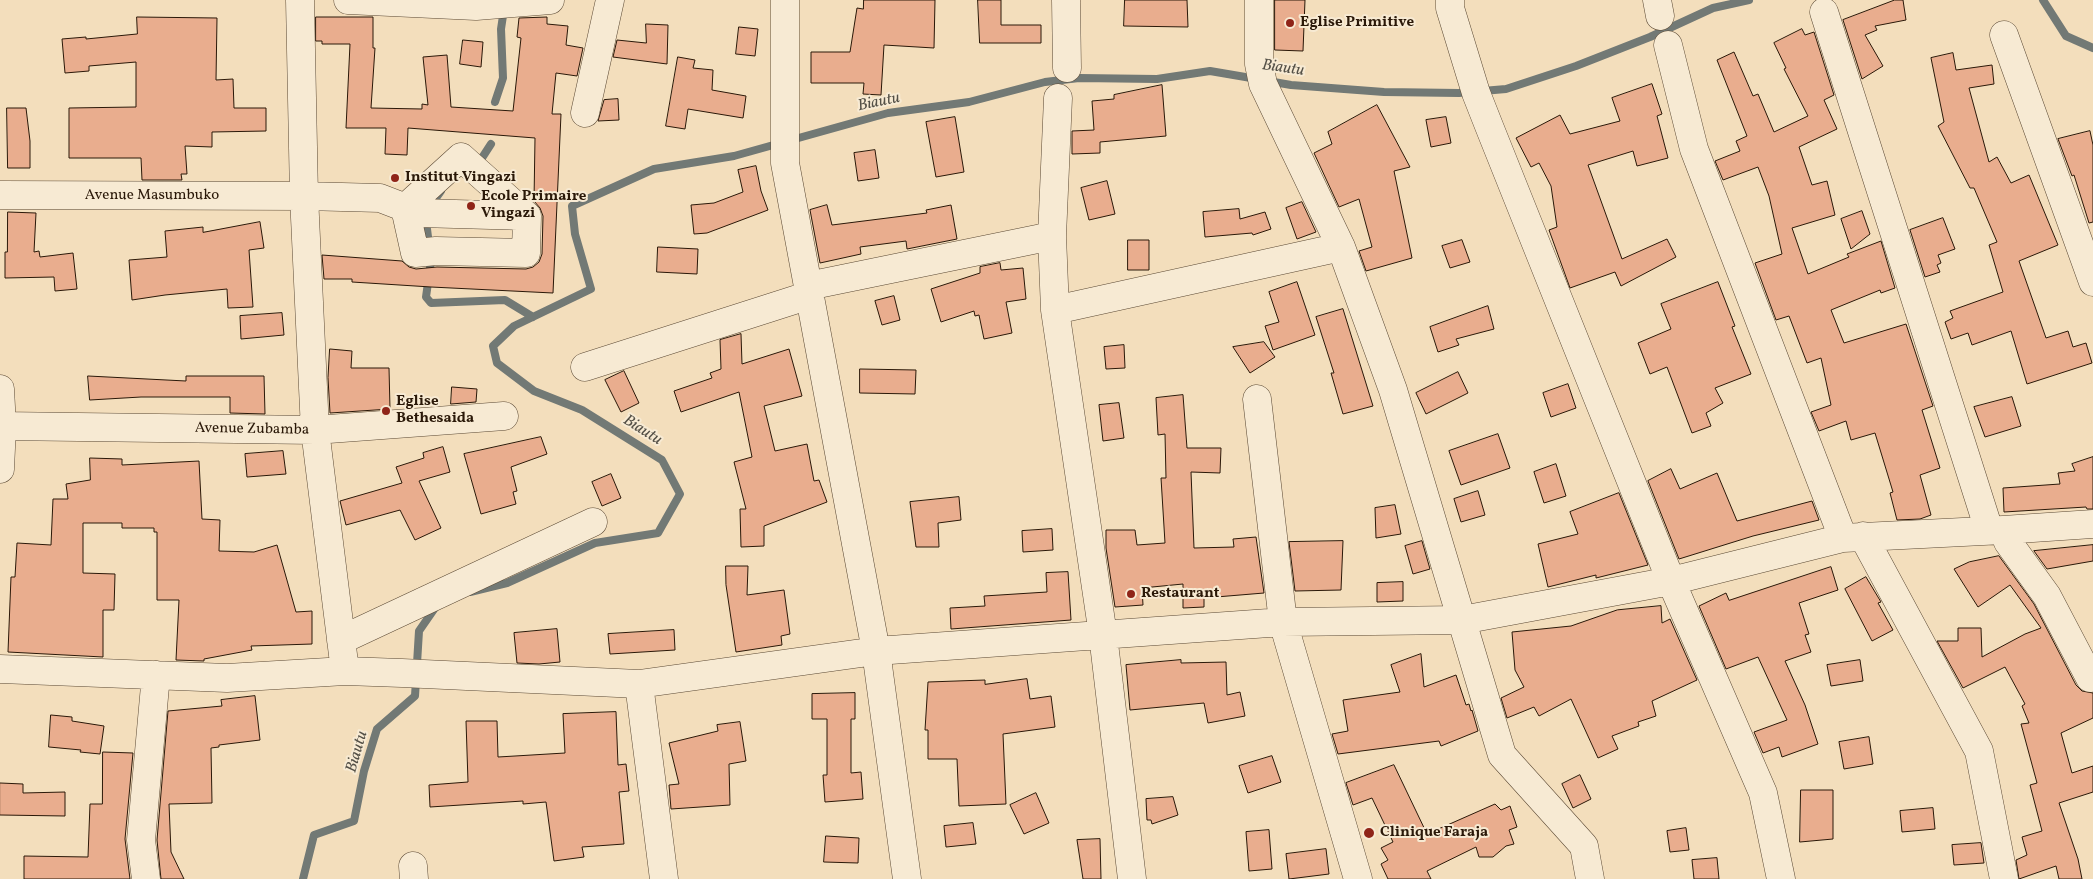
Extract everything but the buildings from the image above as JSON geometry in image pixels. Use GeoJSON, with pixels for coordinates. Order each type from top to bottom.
{"type":"FeatureCollection","features":[{"type":"Feature","properties":{"kind":"street"},"geometry":{"type":"LineString","coordinates":[[300,0],[304,196],[315,430],[345,672]]}},
{"type":"Feature","properties":{"kind":"street"},"geometry":{"type":"LineString","coordinates":[[348,0],[476,6],[550,0]]}},
{"type":"Feature","properties":{"kind":"street"},"geometry":{"type":"LineString","coordinates":[[585,113],[610,0]]}},
{"type":"Feature","properties":{"kind":"street"},"geometry":{"type":"LineString","coordinates":[[785,0],[785,163],[876,651],[907,879]]}},
{"type":"Feature","properties":{"kind":"street"},"geometry":{"type":"LineString","coordinates":[[1066,0],[1067,68]]}},
{"type":"Feature","properties":{"kind":"street"},"geometry":{"type":"LineString","coordinates":[[1259,0],[1261,74],[1341,248],[1394,390],[1502,755],[1584,846],[1590,879]]}},
{"type":"Feature","properties":{"kind":"street"},"geometry":{"type":"LineString","coordinates":[[1450,0],[1450,8],[1467,64],[1489,126],[1671,581],[1763,793],[1781,879]]}},
{"type":"Feature","properties":{"kind":"street"},"geometry":{"type":"LineString","coordinates":[[1824,12],[1996,530],[2008,542],[2047,596],[2090,678]]}},
{"type":"Feature","properties":{"kind":"street"},"geometry":{"type":"LineString","coordinates":[[2004,35],[2093,282]]}},
{"type":"Feature","properties":{"kind":"street"},"geometry":{"type":"LineString","coordinates":[[1668,45],[1694,149],[1853,537],[1979,751],[2004,879]]}},
{"type":"Feature","properties":{"kind":"street"},"geometry":{"type":"LineString","coordinates":[[1058,98],[1052,236],[1055,310],[1103,635],[1132,879]]}},
{"type":"Feature","properties":{"kind":"street"},"geometry":{"type":"LineString","coordinates":[[461,157],[527,216],[526,254],[415,253],[419,212],[461,157]]}},
{"type":"Feature","properties":{"kind":"street","name":"Avenue Masumbuko"},"geometry":{"type":"LineString","coordinates":[[0,196],[304,196],[380,198],[419,212]]}},
{"type":"Feature","properties":{"kind":"street"},"geometry":{"type":"LineString","coordinates":[[419,212],[527,216]]}},
{"type":"Feature","properties":{"kind":"street"},"geometry":{"type":"LineString","coordinates":[[585,367],[809,291],[1052,236]]}},
{"type":"Feature","properties":{"kind":"street"},"geometry":{"type":"LineString","coordinates":[[1055,310],[1341,248]]}},
{"type":"Feature","properties":{"kind":"street"},"geometry":{"type":"LineString","coordinates":[[0,389],[0,469]]}},
{"type":"Feature","properties":{"kind":"street"},"geometry":{"type":"LineString","coordinates":[[1257,399],[1283,622],[1358,879]]}},
{"type":"Feature","properties":{"kind":"street","name":"Avenue Zubamba"},"geometry":{"type":"LineString","coordinates":[[1,426],[315,430],[504,416]]}},
{"type":"Feature","properties":{"kind":"street"},"geometry":{"type":"LineString","coordinates":[[341,640],[593,522]]}},
{"type":"Feature","properties":{"kind":"street"},"geometry":{"type":"LineString","coordinates":[[0,669],[227,678],[345,672],[639,684],[876,651],[1283,622],[1462,620],[1671,581],[1853,537],[2093,524]]}},
{"type":"Feature","properties":{"kind":"street"},"geometry":{"type":"LineString","coordinates":[[146,879],[141,840],[156,676]]}},
{"type":"Feature","properties":{"kind":"street"},"geometry":{"type":"LineString","coordinates":[[639,684],[664,879]]}},
{"type":"Feature","properties":{"kind":"waterway","name":"Biautu"},"geometry":{"type":"LineString","coordinates":[[1268,81],[1291,85],[1384,92],[1459,93],[1506,89],[1576,66],[1650,37],[1713,8],[1749,0]]}},
{"type":"Feature","properties":{"kind":"waterway","name":"Biautu"},"geometry":{"type":"LineString","coordinates":[[2043,0],[2066,36],[2093,48]]}},
{"type":"Feature","properties":{"kind":"waterway"},"geometry":{"type":"LineString","coordinates":[[495,102],[503,78],[501,29],[504,9]]}},
{"type":"Feature","properties":{"kind":"waterway","name":"Biautu"},"geometry":{"type":"LineString","coordinates":[[470,592],[507,583],[595,543],[658,533],[680,494],[662,460],[582,410],[534,391],[497,363],[493,346],[514,326],[591,289],[575,234],[572,206],[654,169],[734,156],[888,113],[969,102],[1045,82],[1079,78],[1157,79],[1210,71],[1257,79]]}},
{"type":"Feature","properties":{"kind":"waterway"},"geometry":{"type":"LineString","coordinates":[[475,164],[480,161],[491,144]]}},
{"type":"Feature","properties":{"kind":"waterway"},"geometry":{"type":"LineString","coordinates":[[441,191],[427,211],[426,221],[431,261],[426,297],[431,303],[505,300],[533,317]]}},
{"type":"Feature","properties":{"kind":"waterway","name":"Biautu"},"geometry":{"type":"LineString","coordinates":[[303,879],[314,835],[354,821],[364,771],[377,729],[415,696],[419,631],[437,605]]}},
{"type":"Feature","properties":{"kind":"place","name":"Eglise Primitive"},"geometry":{"type":"Point","coordinates":[1290,23]}},
{"type":"Feature","properties":{"kind":"place","name":"Institut Vingazi"},"geometry":{"type":"Point","coordinates":[395,178]}},
{"type":"Feature","properties":{"kind":"place","name":"Ecole Primaire Vingazi"},"geometry":{"type":"Point","coordinates":[471,206]}},
{"type":"Feature","properties":{"kind":"place","name":"Eglise Bethesaida"},"geometry":{"type":"Point","coordinates":[386,411]}},
{"type":"Feature","properties":{"kind":"place","name":"Restaurant"},"geometry":{"type":"Point","coordinates":[1131,594]}},
{"type":"Feature","properties":{"kind":"place","name":"Clinique Faraja"},"geometry":{"type":"Point","coordinates":[1369,833]}}]}
